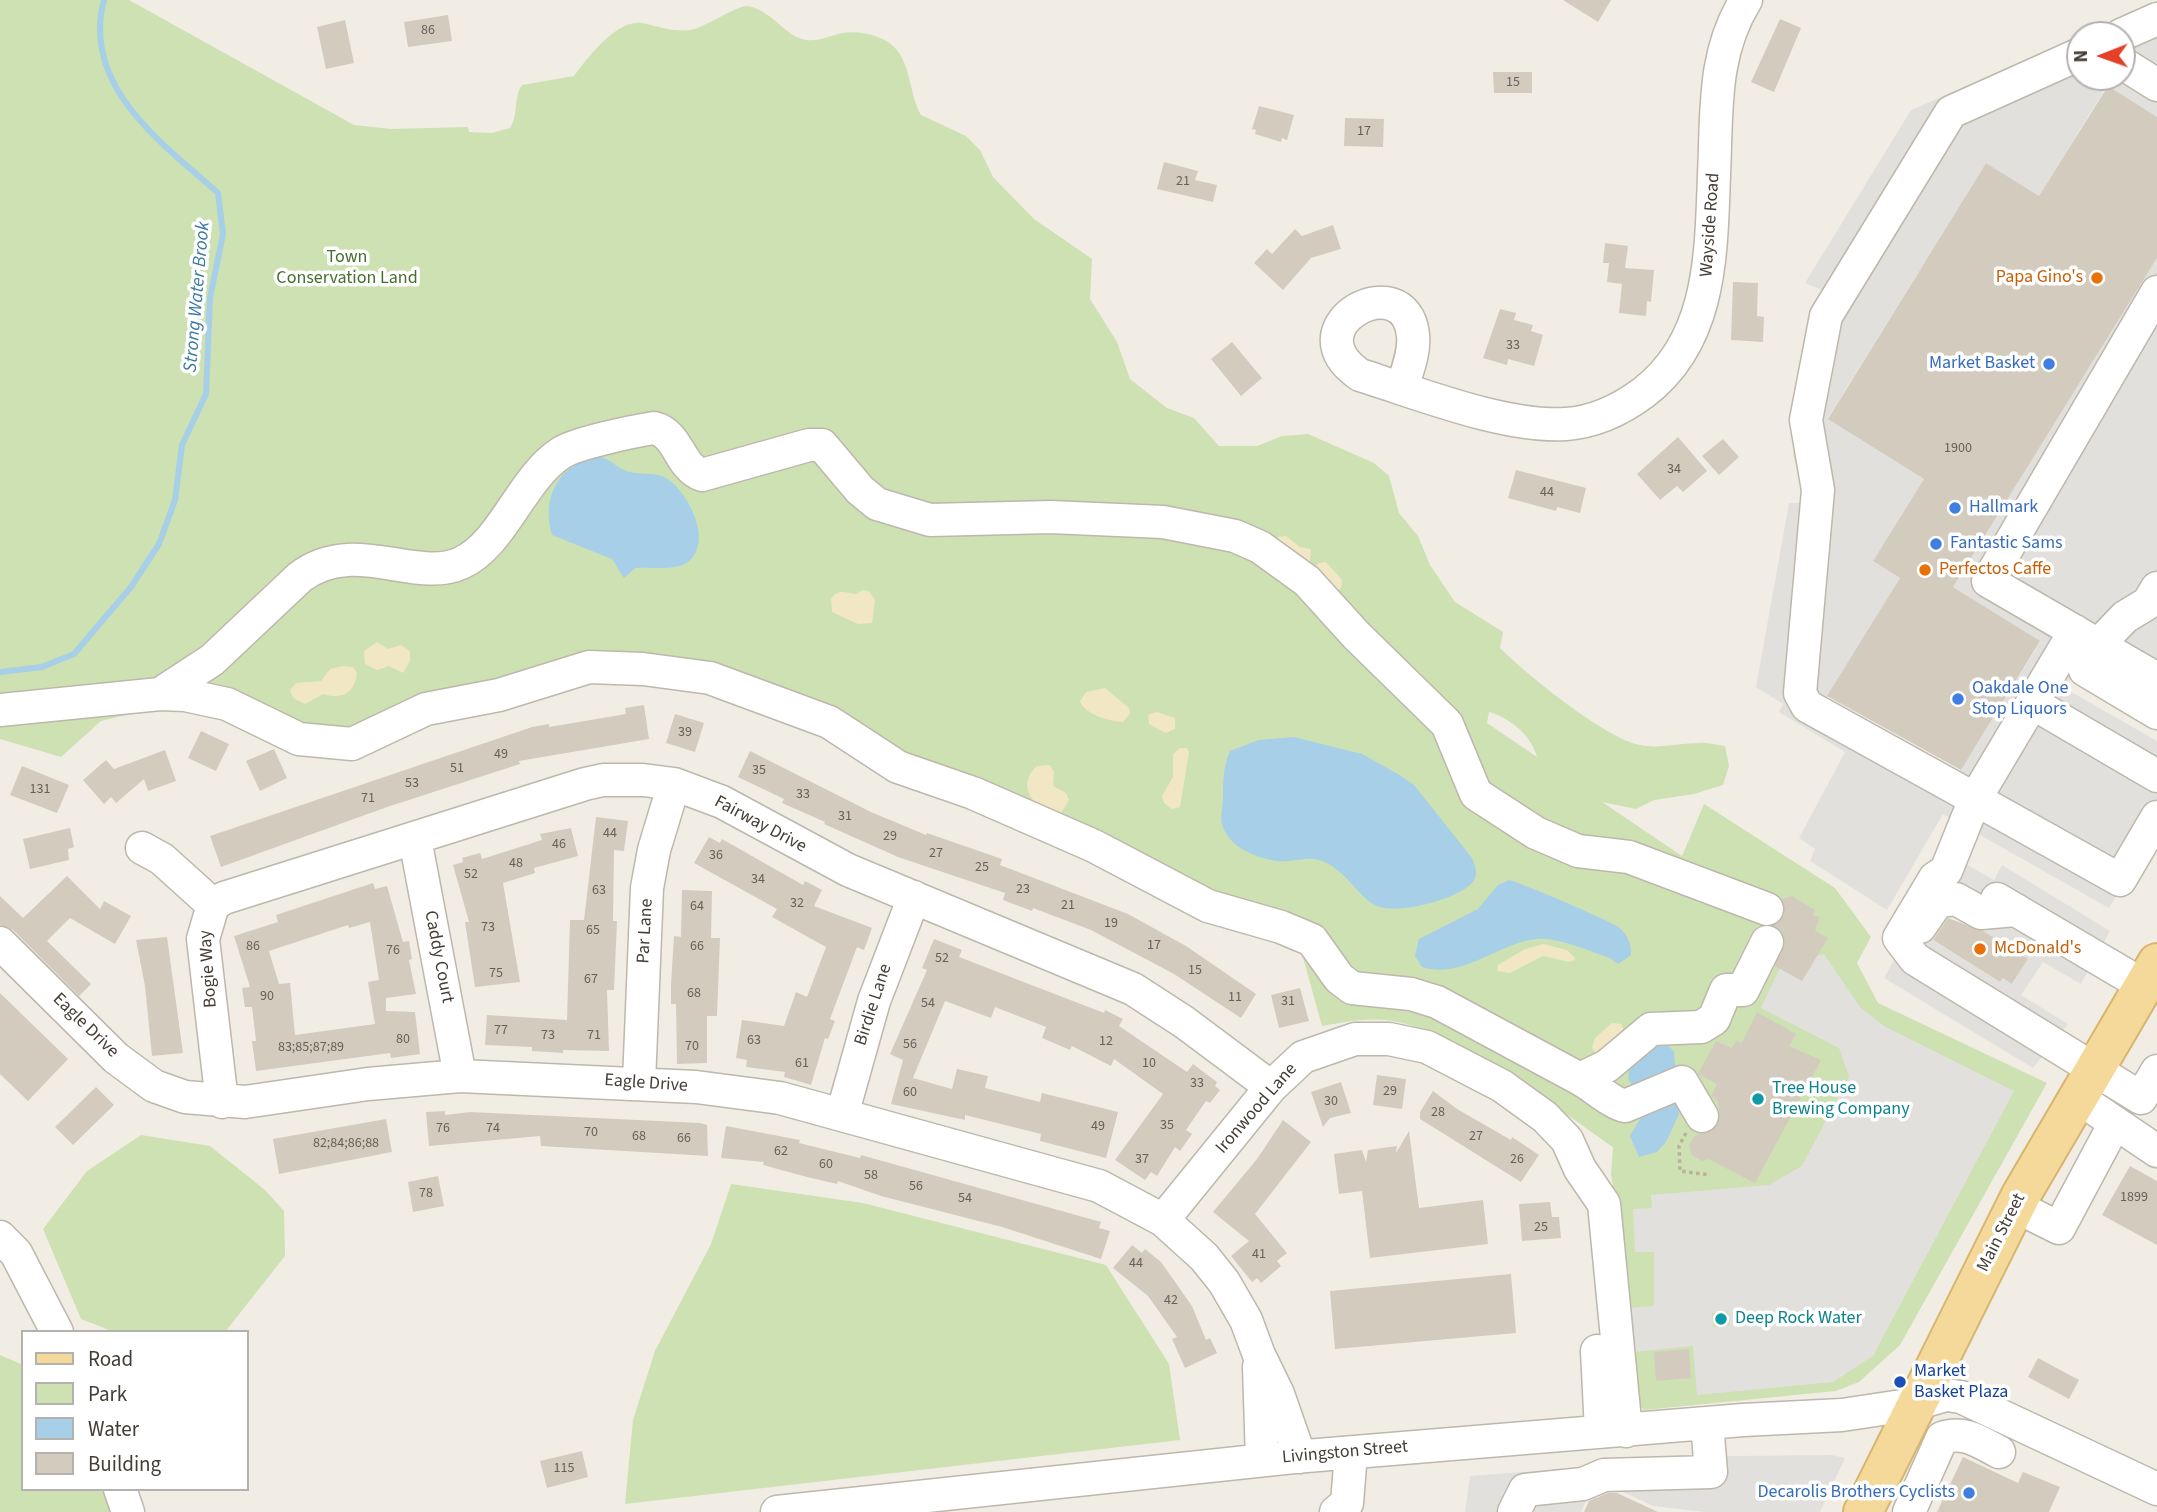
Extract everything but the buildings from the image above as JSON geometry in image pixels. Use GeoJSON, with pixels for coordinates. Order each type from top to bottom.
{"type":"FeatureCollection","features":[{"type":"Feature","properties":{"kind":"main road","name":"Main Street"},"geometry":{"type":"LineString","coordinates":[[1863,1512],[1914,1404],[2015,1206],[2150,974]]}},
{"type":"Feature","properties":{"kind":"street","name":"Wayside Road"},"geometry":{"type":"LineString","coordinates":[[1402,387],[1512,419],[1563,424],[1594,420],[1626,406],[1655,384],[1676,361],[1694,328],[1709,272],[1715,94],[1725,43],[1746,0]]}},
{"type":"Feature","properties":{"kind":"street"},"geometry":{"type":"LineString","coordinates":[[2136,28],[2157,19]]}},
{"type":"Feature","properties":{"kind":"street"},"geometry":{"type":"LineString","coordinates":[[2066,60],[1951,112],[1826,316],[1807,420],[1818,491],[1800,693],[1807,706],[2120,880],[2157,817]]}},
{"type":"Feature","properties":{"kind":"street"},"geometry":{"type":"LineString","coordinates":[[2136,72],[2157,85]]}},
{"type":"Feature","properties":{"kind":"street"},"geometry":{"type":"LineString","coordinates":[[2136,85],[2157,98]]}},
{"type":"Feature","properties":{"kind":"street"},"geometry":{"type":"LineString","coordinates":[[2157,292],[1988,580],[2157,679]]}},
{"type":"Feature","properties":{"kind":"street"},"geometry":{"type":"LineString","coordinates":[[160,694],[212,660],[300,577],[314,568],[369,560],[447,568],[470,559],[535,478],[557,456],[570,449],[654,428],[671,437],[690,467],[702,475],[809,445],[822,445],[860,490],[877,504],[930,520],[1051,517],[1163,522],[1235,536],[1260,547],[1307,581],[1356,635],[1447,724],[1476,794],[1536,833],[1578,851],[1629,857],[1767,909]]}},
{"type":"Feature","properties":{"kind":"street"},"geometry":{"type":"LineString","coordinates":[[2157,588],[2148,603],[2087,638],[2034,704],[1975,799],[1946,871],[1934,878],[1899,937],[1915,958],[2013,1019],[2085,1083],[2115,1123],[2157,1152]]}},
{"type":"Feature","properties":{"kind":"street"},"geometry":{"type":"LineString","coordinates":[[2087,638],[2085,670],[2157,713]]}},
{"type":"Feature","properties":{"kind":"street"},"geometry":{"type":"LineString","coordinates":[[0,710],[160,694],[185,695],[227,704],[299,739],[352,744],[425,709],[499,695],[589,667],[643,668],[710,678],[829,722],[898,767],[972,793],[1094,846],[1208,906],[1281,927],[1312,940],[1339,978],[1352,988],[1411,994],[1437,1002],[1580,1079],[1620,1105],[1642,1100],[1682,1082],[1700,1114]]}},
{"type":"Feature","properties":{"kind":"street"},"geometry":{"type":"LineString","coordinates":[[2034,704],[2157,776]]}},
{"type":"Feature","properties":{"kind":"street","name":"Fairway Drive"},"geometry":{"type":"LineString","coordinates":[[213,905],[224,898],[603,779],[674,784],[722,802],[808,850],[1133,989],[1184,1022],[1271,1087]]}},
{"type":"Feature","properties":{"kind":"street","name":"Par Lane"},"geometry":{"type":"LineString","coordinates":[[639,1082],[647,888],[654,850],[674,784]]}},
{"type":"Feature","properties":{"kind":"street","name":"Caddy Court"},"geometry":{"type":"LineString","coordinates":[[415,839],[460,1076]]}},
{"type":"Feature","properties":{"kind":"street","name":"Bogie Way"},"geometry":{"type":"LineString","coordinates":[[152,853],[213,905],[205,924],[203,939],[222,1102]]}},
{"type":"Feature","properties":{"kind":"street"},"geometry":{"type":"LineString","coordinates":[[1946,871],[2016,910],[2150,974]]}},
{"type":"Feature","properties":{"kind":"street","name":"Birdie Lane"},"geometry":{"type":"LineString","coordinates":[[842,1115],[874,1000],[914,897]]}},
{"type":"Feature","properties":{"kind":"street"},"geometry":{"type":"LineString","coordinates":[[2013,1019],[1999,994],[1921,948],[1917,939],[1920,926],[1938,901],[1956,899],[1981,913],[2016,910]]}},
{"type":"Feature","properties":{"kind":"street"},"geometry":{"type":"LineString","coordinates":[[1580,1079],[1607,1066],[1651,1028],[1701,1027],[1714,1018],[1726,990],[1743,990],[1767,942]]}},
{"type":"Feature","properties":{"kind":"street","name":"Eagle Drive"},"geometry":{"type":"LineString","coordinates":[[0,943],[116,1058],[154,1086],[185,1097],[222,1102],[258,1101],[368,1084],[460,1076],[639,1082],[747,1092],[1080,1179],[1163,1220],[1204,1257],[1224,1282],[1246,1320],[1278,1394],[1300,1457]]}},
{"type":"Feature","properties":{"kind":"street","name":"Ironwood Lane"},"geometry":{"type":"LineString","coordinates":[[1163,1220],[1271,1087],[1303,1057],[1355,1039],[1389,1039],[1427,1047],[1502,1086],[1545,1117],[1567,1140],[1580,1169],[1614,1431]]}},
{"type":"Feature","properties":{"kind":"street"},"geometry":{"type":"LineString","coordinates":[[2085,1083],[2141,1098],[2157,1071]]}},
{"type":"Feature","properties":{"kind":"street"},"geometry":{"type":"LineString","coordinates":[[2015,1206],[2059,1228],[2115,1123]]}},
{"type":"Feature","properties":{"kind":"street"},"geometry":{"type":"LineString","coordinates":[[0,1237],[16,1253],[56,1330]]}},
{"type":"Feature","properties":{"kind":"street","name":"Eagle Drive"},"geometry":{"type":"LineString","coordinates":[[1259,1355],[1262,1460]]}},
{"type":"Feature","properties":{"kind":"street","name":"Livingston Street"},"geometry":{"type":"LineString","coordinates":[[777,1512],[940,1503],[1262,1460],[1707,1423],[1842,1415],[1914,1404],[1946,1395],[1961,1396],[2157,1489]]}},
{"type":"Feature","properties":{"kind":"street"},"geometry":{"type":"LineString","coordinates":[[1514,1512],[1525,1490],[1583,1485],[1604,1475],[1711,1472],[1707,1423]]}},
{"type":"Feature","properties":{"kind":"street"},"geometry":{"type":"LineString","coordinates":[[1909,1512],[1942,1438],[1952,1434],[1969,1436],[1999,1452]]}},
{"type":"Feature","properties":{"kind":"street"},"geometry":{"type":"LineString","coordinates":[[1336,1512],[1347,1503],[1351,1453]]}},
{"type":"Feature","properties":{"kind":"street"},"geometry":{"type":"LineString","coordinates":[[121,1491],[128,1512]]}},
{"type":"Feature","properties":{"kind":"path"},"geometry":{"type":"LineString","coordinates":[[1700,1114],[1679,1146],[1680,1171],[1710,1175]]}},
{"type":"Feature","properties":{"kind":"green space","name":"Town Conservation Land"},"geometry":{"type":"Polygon","coordinates":[[[0,0],[129,0],[354,125],[391,129],[468,127],[469,132],[492,133],[510,128],[522,85],[574,76],[604,41],[623,27],[642,23],[687,30],[747,6],[763,12],[798,38],[811,40],[857,32],[872,35],[892,45],[902,57],[921,115],[966,136],[980,150],[993,177],[1034,219],[1092,259],[1090,299],[1117,342],[1130,379],[1167,408],[1194,418],[1219,446],[1257,446],[1282,436],[1308,434],[1374,463],[1389,476],[1399,513],[1418,536],[1430,565],[1455,602],[1503,632],[1500,648],[1547,689],[1607,731],[1640,745],[1702,743],[1725,746],[1729,766],[1723,785],[1694,794],[1654,800],[1636,809],[1602,802],[1682,856],[1704,804],[1835,888],[1871,937],[1857,963],[1878,1003],[2047,1083],[1900,1345],[1859,1382],[1836,1391],[1644,1410],[1638,1404],[1622,1236],[1611,1175],[1613,1147],[1534,1091],[1442,1038],[1413,1026],[1386,1020],[1362,1020],[1322,1026],[1299,943],[811,723],[708,685],[592,673],[399,732],[356,750],[216,714],[160,707],[101,721],[61,757],[0,739],[0,0]],[[1489,712],[1487,723],[1537,757],[1525,735],[1512,723],[1489,712]]]}},
{"type":"Feature","properties":{"kind":"green space"},"geometry":{"type":"Polygon","coordinates":[[[141,1135],[210,1146],[265,1190],[284,1211],[285,1256],[227,1330],[109,1330],[81,1319],[43,1229],[87,1171],[141,1135]]]}},
{"type":"Feature","properties":{"kind":"green space"},"geometry":{"type":"Polygon","coordinates":[[[731,1184],[863,1203],[1106,1265],[1169,1364],[1180,1440],[625,1504],[633,1420],[655,1351],[711,1244],[731,1184]]]}},
{"type":"Feature","properties":{"kind":"green space"},"geometry":{"type":"Polygon","coordinates":[[[0,1355],[21,1364],[21,1491],[111,1491],[118,1512],[0,1512],[0,1355]]]}},
{"type":"Feature","properties":{"kind":"sand"},"geometry":{"type":"Polygon","coordinates":[[[1286,536],[1300,547],[1311,549],[1310,562],[1306,564],[1276,541],[1278,537],[1286,536]]]}},
{"type":"Feature","properties":{"kind":"sand"},"geometry":{"type":"Polygon","coordinates":[[[1326,562],[1342,580],[1341,588],[1334,593],[1311,570],[1319,563],[1326,562]]]}},
{"type":"Feature","properties":{"kind":"sand"},"geometry":{"type":"Polygon","coordinates":[[[863,590],[870,592],[875,600],[872,623],[858,624],[832,612],[831,599],[836,593],[856,594],[863,590]]]}},
{"type":"Feature","properties":{"kind":"sand"},"geometry":{"type":"Polygon","coordinates":[[[377,642],[388,649],[401,645],[410,651],[410,661],[403,673],[389,666],[377,670],[365,664],[364,651],[377,642]]]}},
{"type":"Feature","properties":{"kind":"sand"},"geometry":{"type":"Polygon","coordinates":[[[353,667],[357,673],[354,686],[346,693],[336,696],[323,694],[305,704],[293,698],[290,690],[296,683],[321,681],[330,669],[353,667]]]}},
{"type":"Feature","properties":{"kind":"sand"},"geometry":{"type":"Polygon","coordinates":[[[1105,688],[1129,708],[1130,714],[1123,722],[1092,714],[1080,701],[1086,692],[1105,688]]]}},
{"type":"Feature","properties":{"kind":"sand"},"geometry":{"type":"Polygon","coordinates":[[[1157,712],[1175,718],[1175,729],[1166,733],[1149,724],[1148,715],[1157,712]]]}},
{"type":"Feature","properties":{"kind":"sand"},"geometry":{"type":"Polygon","coordinates":[[[1180,748],[1187,748],[1189,752],[1180,807],[1172,809],[1164,803],[1162,796],[1173,777],[1173,754],[1180,748]]]}},
{"type":"Feature","properties":{"kind":"sand"},"geometry":{"type":"Polygon","coordinates":[[[1050,765],[1054,772],[1053,786],[1066,793],[1069,800],[1061,813],[1043,808],[1031,797],[1028,790],[1030,774],[1037,766],[1050,765]]]}},
{"type":"Feature","properties":{"kind":"sand"},"geometry":{"type":"Polygon","coordinates":[[[1543,944],[1567,950],[1576,959],[1570,962],[1543,956],[1510,973],[1497,971],[1498,965],[1523,950],[1543,944]]]}},
{"type":"Feature","properties":{"kind":"sand"},"geometry":{"type":"Polygon","coordinates":[[[1612,1023],[1621,1024],[1626,1034],[1598,1055],[1592,1048],[1595,1038],[1612,1023]]]}},
{"type":"Feature","properties":{"kind":"shaded area"},"geometry":{"type":"Polygon","coordinates":[[[2157,4],[2157,117],[2115,91],[2136,91],[2136,21],[2117,21],[2157,4]]]}},
{"type":"Feature","properties":{"kind":"shaded area"},"geometry":{"type":"Polygon","coordinates":[[[2066,43],[2066,91],[2104,91],[2039,196],[1986,163],[1828,418],[1924,479],[1873,561],[1900,578],[1825,701],[1954,781],[2040,642],[1953,587],[2157,258],[2157,663],[2125,644],[2061,686],[2157,741],[2157,827],[2109,908],[1943,814],[1887,910],[1810,861],[1815,849],[1799,838],[1845,752],[1779,712],[1783,704],[1756,687],[1789,503],[1808,503],[1793,456],[1809,313],[1822,290],[1805,283],[1911,110],[2066,43]]]}},
{"type":"Feature","properties":{"kind":"shaded area"},"geometry":{"type":"Polygon","coordinates":[[[1941,850],[1994,880],[2002,865],[2110,931],[2081,984],[2043,962],[2021,995],[2068,1024],[2033,1068],[1884,978],[1901,947],[1941,850]],[[1950,911],[1932,940],[2000,982],[2003,978],[2013,984],[2027,959],[1950,911]]]}},
{"type":"Feature","properties":{"kind":"shaded area"},"geometry":{"type":"Polygon","coordinates":[[[1787,953],[1804,960],[1824,954],[1860,1007],[1884,1026],[2014,1091],[1873,1356],[1833,1382],[1697,1395],[1693,1346],[1633,1352],[1630,1308],[1654,1306],[1654,1252],[1635,1252],[1633,1209],[1652,1208],[1651,1195],[1769,1185],[1802,1166],[1849,1077],[1839,1048],[1761,1008],[1787,953]],[[1728,1311],[1712,1313],[1713,1327],[1730,1325],[1728,1311]]]}},
{"type":"Feature","properties":{"kind":"shaded area"},"geometry":{"type":"Polygon","coordinates":[[[1832,1455],[1845,1458],[1820,1512],[1704,1512],[1653,1506],[1596,1479],[1581,1512],[1465,1512],[1470,1476],[1733,1456],[1832,1455]]]}},
{"type":"Feature","properties":{"kind":"water"},"geometry":{"type":"Polygon","coordinates":[[[601,457],[629,472],[662,476],[682,494],[695,517],[698,530],[699,542],[688,562],[670,568],[635,568],[624,578],[612,559],[552,535],[549,507],[557,483],[574,466],[601,457]]]}},
{"type":"Feature","properties":{"kind":"water"},"geometry":{"type":"Polygon","coordinates":[[[1294,737],[1362,754],[1414,785],[1472,858],[1476,875],[1469,886],[1430,903],[1414,907],[1387,908],[1377,906],[1363,896],[1344,875],[1319,860],[1269,859],[1252,854],[1237,845],[1225,832],[1221,821],[1224,774],[1230,751],[1259,740],[1294,737]]]}},
{"type":"Feature","properties":{"kind":"water"},"geometry":{"type":"Polygon","coordinates":[[[1509,880],[1618,927],[1628,939],[1631,955],[1618,964],[1610,958],[1573,945],[1536,939],[1451,969],[1422,967],[1415,956],[1419,939],[1478,909],[1498,885],[1509,880]]]}},
{"type":"Feature","properties":{"kind":"water"},"geometry":{"type":"Polygon","coordinates":[[[1657,1042],[1667,1044],[1674,1052],[1679,1114],[1666,1142],[1657,1152],[1639,1157],[1630,1136],[1643,1114],[1643,1095],[1629,1081],[1629,1074],[1637,1058],[1657,1042]]]}},
{"type":"Feature","properties":{"kind":"waterway","name":"Strong Water Brook"},"geometry":{"type":"LineString","coordinates":[[0,672],[42,667],[74,654],[131,587],[159,544],[175,500],[182,445],[206,394],[210,298],[223,234],[218,193],[151,133],[115,86],[104,59],[100,31],[104,0]]}},
{"type":"Feature","properties":{"kind":"place","name":"Papa Gino's"},"geometry":{"type":"Point","coordinates":[2097,278]}},
{"type":"Feature","properties":{"kind":"place","name":"Market Basket"},"geometry":{"type":"Point","coordinates":[2049,364]}},
{"type":"Feature","properties":{"kind":"place","name":"Hallmark"},"geometry":{"type":"Point","coordinates":[1955,508]}},
{"type":"Feature","properties":{"kind":"place","name":"Fantastic Sams"},"geometry":{"type":"Point","coordinates":[1936,544]}},
{"type":"Feature","properties":{"kind":"place","name":"Perfectos Caffe"},"geometry":{"type":"Point","coordinates":[1925,570]}},
{"type":"Feature","properties":{"kind":"place","name":"Oakdale One Stop Liquors"},"geometry":{"type":"Point","coordinates":[1958,699]}},
{"type":"Feature","properties":{"kind":"place","name":"McDonald's"},"geometry":{"type":"Point","coordinates":[1980,949]}},
{"type":"Feature","properties":{"kind":"place","name":"Tree House Brewing Company"},"geometry":{"type":"Point","coordinates":[1758,1099]}},
{"type":"Feature","properties":{"kind":"place","name":"Deep Rock Water"},"geometry":{"type":"Point","coordinates":[1721,1319]}},
{"type":"Feature","properties":{"kind":"place","name":"Market Basket Plaza"},"geometry":{"type":"Point","coordinates":[1900,1382]}},
{"type":"Feature","properties":{"kind":"place","name":"Decarolis Brothers Cyclists"},"geometry":{"type":"Point","coordinates":[1969,1493]}}]}
